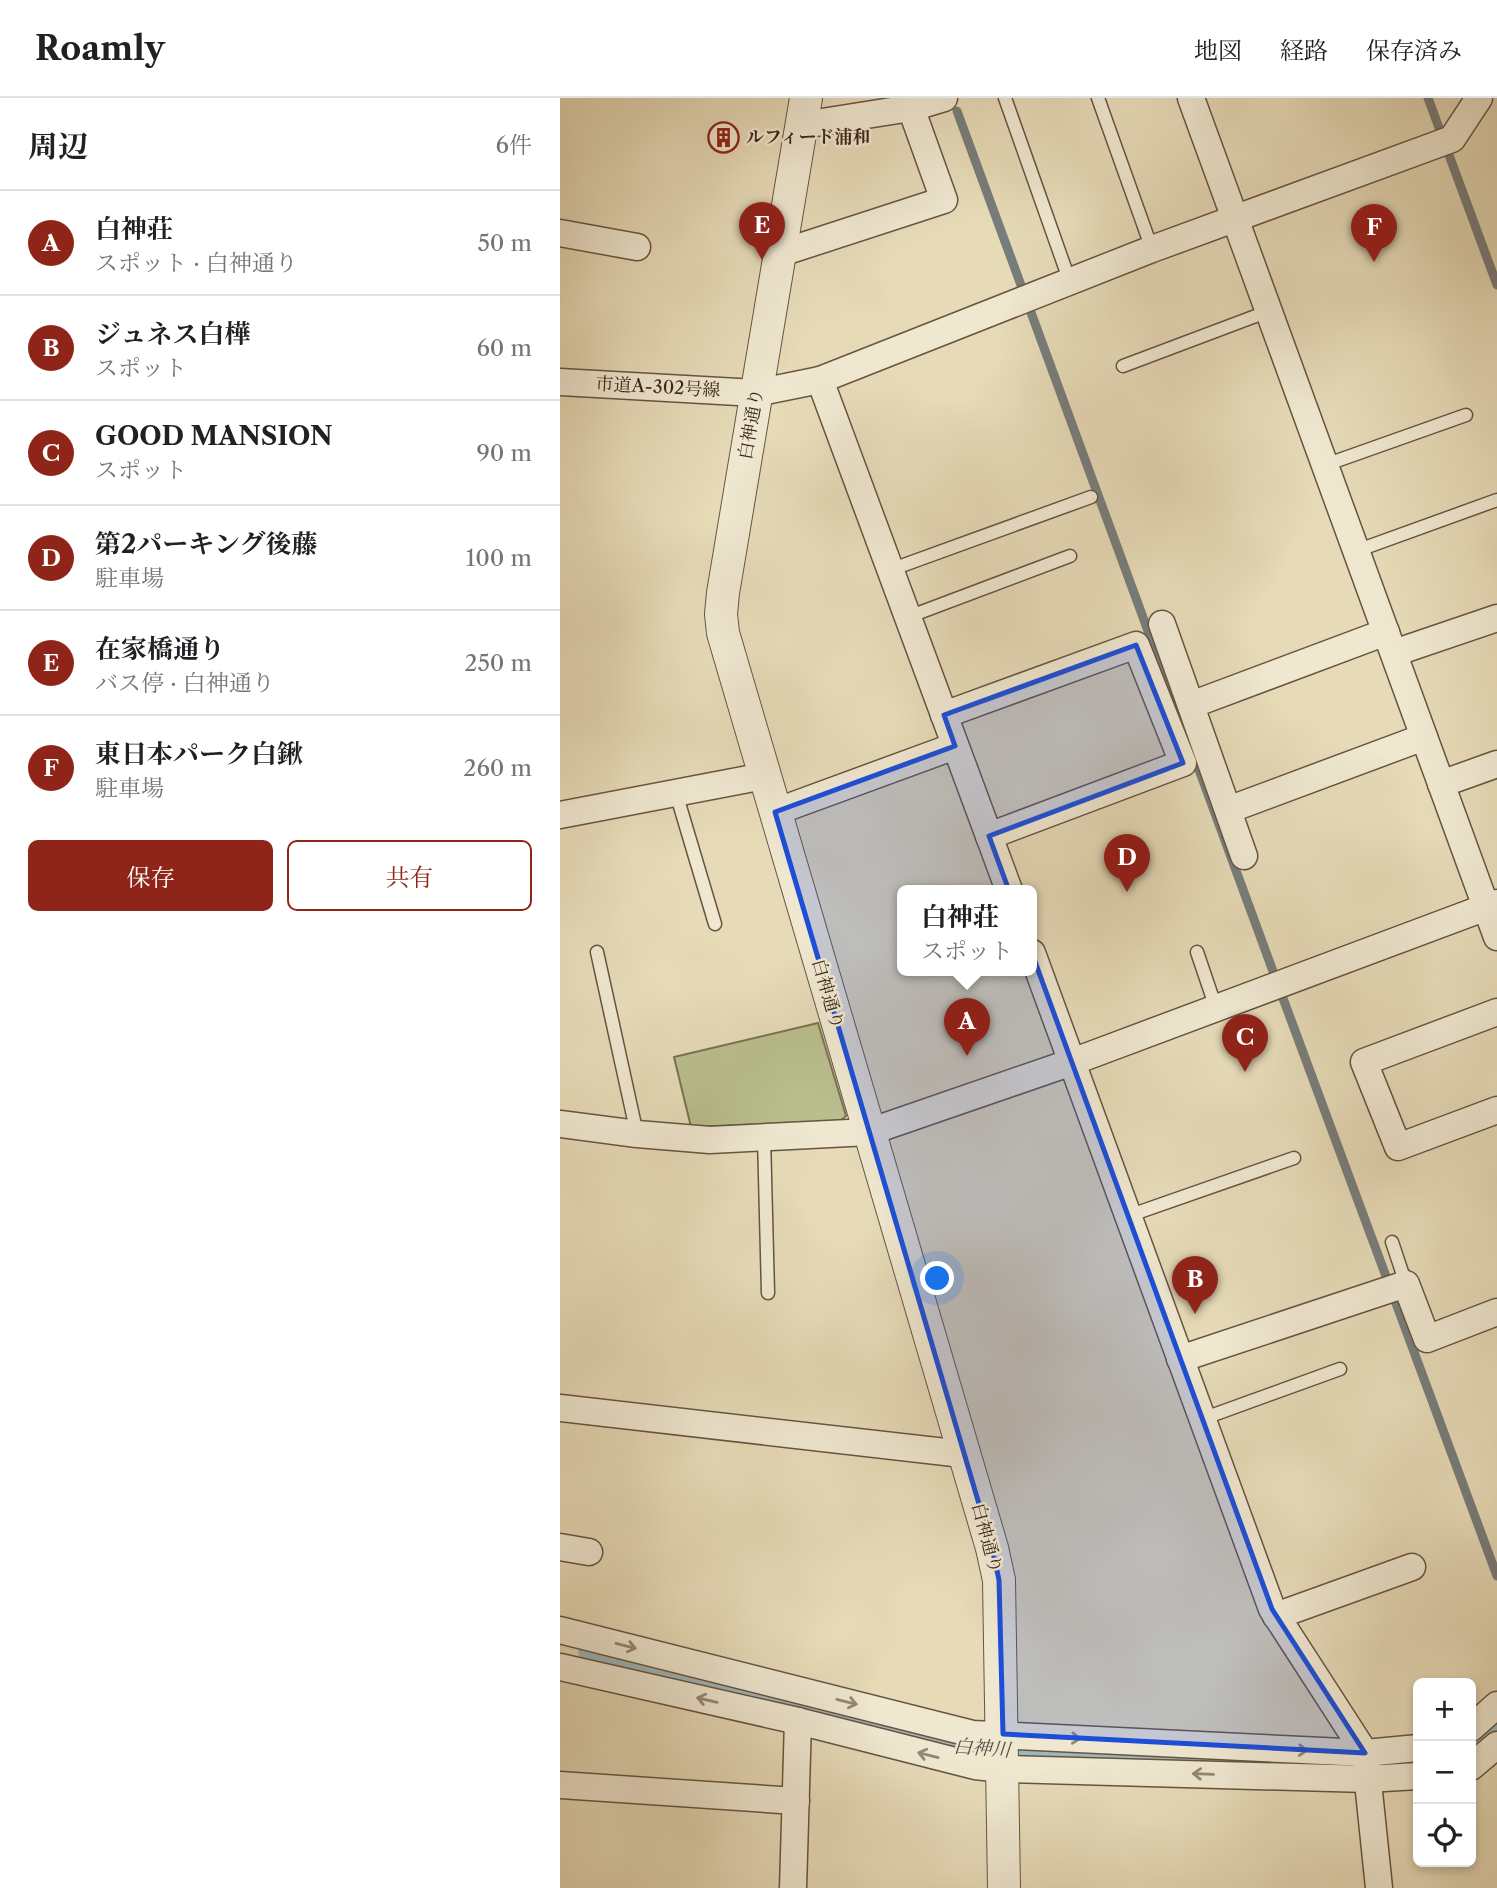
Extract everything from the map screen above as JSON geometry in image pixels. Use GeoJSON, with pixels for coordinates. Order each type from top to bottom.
{"type":"FeatureCollection","features":[{"type":"Feature","properties":{"kind":"street"},"geometry":{"type":"LineString","coordinates":[[805,112],[911,108],[944,98]]}},
{"type":"Feature","properties":{"kind":"street"},"geometry":{"type":"LineString","coordinates":[[1191,98],[1441,784],[1492,905],[1497,937]]}},
{"type":"Feature","properties":{"kind":"street","name":"市道A-302号線"},"geometry":{"type":"LineString","coordinates":[[560,382],[756,393],[820,380],[1152,249],[1452,139],[1479,98]]}},
{"type":"Feature","properties":{"kind":"street"},"geometry":{"type":"LineString","coordinates":[[781,253],[944,200],[911,108]]}},
{"type":"Feature","properties":{"kind":"street","name":"白神通り"},"geometry":{"type":"LineString","coordinates":[[805,112],[723,593],[723,633],[992,1548],[999,1580],[1004,1888]]}},
{"type":"Feature","properties":{"kind":"street"},"geometry":{"type":"LineString","coordinates":[[560,233],[636,247]]}},
{"type":"Feature","properties":{"kind":"street"},"geometry":{"type":"LineString","coordinates":[[820,380],[1007,885]]}},
{"type":"Feature","properties":{"kind":"street"},"geometry":{"type":"LineString","coordinates":[[1191,705],[1390,643],[1497,618]]}},
{"type":"Feature","properties":{"kind":"street"},"geometry":{"type":"LineString","coordinates":[[1162,624],[1244,856]]}},
{"type":"Feature","properties":{"kind":"street"},"geometry":{"type":"LineString","coordinates":[[944,715],[1136,645],[1183,763],[989,836]]}},
{"type":"Feature","properties":{"kind":"street"},"geometry":{"type":"LineString","coordinates":[[1152,685],[1180,674]]}},
{"type":"Feature","properties":{"kind":"street"},"geometry":{"type":"LineString","coordinates":[[1228,810],[1424,737]]}},
{"type":"Feature","properties":{"kind":"street"},"geometry":{"type":"LineString","coordinates":[[775,812],[955,746]]}},
{"type":"Feature","properties":{"kind":"street"},"geometry":{"type":"LineString","coordinates":[[1441,784],[1497,764]]}},
{"type":"Feature","properties":{"kind":"street"},"geometry":{"type":"LineString","coordinates":[[560,815],[764,776]]}},
{"type":"Feature","properties":{"kind":"street"},"geometry":{"type":"LineString","coordinates":[[560,1124],[637,1135],[710,1140],[869,1132],[1072,1062],[1492,905]]}},
{"type":"Feature","properties":{"kind":"street"},"geometry":{"type":"LineString","coordinates":[[1037,967],[1272,1609],[1366,1765],[1379,1888]]}},
{"type":"Feature","properties":{"kind":"street"},"geometry":{"type":"LineString","coordinates":[[1497,1012],[1364,1062],[1398,1147],[1497,1110]]}},
{"type":"Feature","properties":{"kind":"street"},"geometry":{"type":"LineString","coordinates":[[1180,1359],[1406,1284],[1427,1339],[1497,1312]]}},
{"type":"Feature","properties":{"kind":"street"},"geometry":{"type":"LineString","coordinates":[[560,1408],[963,1454]]}},
{"type":"Feature","properties":{"kind":"street"},"geometry":{"type":"LineString","coordinates":[[560,1547],[589,1552]]}},
{"type":"Feature","properties":{"kind":"street"},"geometry":{"type":"LineString","coordinates":[[1276,1616],[1412,1567]]}},
{"type":"Feature","properties":{"kind":"street"},"geometry":{"type":"LineString","coordinates":[[560,1630],[973,1734],[1003,1751],[1366,1765],[1413,1775]]}},
{"type":"Feature","properties":{"kind":"street"},"geometry":{"type":"LineString","coordinates":[[560,1667],[799,1721],[975,1766],[1003,1751]]}},
{"type":"Feature","properties":{"kind":"street"},"geometry":{"type":"LineString","coordinates":[[1476,1724],[1497,1705]]}},
{"type":"Feature","properties":{"kind":"street"},"geometry":{"type":"LineString","coordinates":[[793,1888],[799,1721]]}},
{"type":"Feature","properties":{"kind":"street"},"geometry":{"type":"LineString","coordinates":[[1476,1763],[1497,1745]]}},
{"type":"Feature","properties":{"kind":"street"},"geometry":{"type":"LineString","coordinates":[[1366,1765],[1413,1750]]}},
{"type":"Feature","properties":{"kind":"street"},"geometry":{"type":"LineString","coordinates":[[560,1784],[796,1801]]}},
{"type":"Feature","properties":{"kind":"lane"},"geometry":{"type":"LineString","coordinates":[[1005,98],[1070,282]]}},
{"type":"Feature","properties":{"kind":"lane"},"geometry":{"type":"LineString","coordinates":[[1098,98],[1152,249]]}},
{"type":"Feature","properties":{"kind":"lane"},"geometry":{"type":"LineString","coordinates":[[1123,366],[1269,312]]}},
{"type":"Feature","properties":{"kind":"lane"},"geometry":{"type":"LineString","coordinates":[[1325,465],[1466,415]]}},
{"type":"Feature","properties":{"kind":"lane"},"geometry":{"type":"LineString","coordinates":[[890,570],[1091,497]]}},
{"type":"Feature","properties":{"kind":"lane"},"geometry":{"type":"LineString","coordinates":[[1356,551],[1497,500]]}},
{"type":"Feature","properties":{"kind":"lane"},"geometry":{"type":"LineString","coordinates":[[908,617],[1070,556]]}},
{"type":"Feature","properties":{"kind":"lane"},"geometry":{"type":"LineString","coordinates":[[676,793],[715,924]]}},
{"type":"Feature","properties":{"kind":"lane"},"geometry":{"type":"LineString","coordinates":[[597,952],[637,1135]]}},
{"type":"Feature","properties":{"kind":"lane"},"geometry":{"type":"LineString","coordinates":[[1197,952],[1216,1008]]}},
{"type":"Feature","properties":{"kind":"lane"},"geometry":{"type":"LineString","coordinates":[[764,1137],[768,1293]]}},
{"type":"Feature","properties":{"kind":"lane"},"geometry":{"type":"LineString","coordinates":[[1128,1216],[1294,1158]]}},
{"type":"Feature","properties":{"kind":"lane"},"geometry":{"type":"LineString","coordinates":[[1392,1242],[1406,1284]]}},
{"type":"Feature","properties":{"kind":"lane"},"geometry":{"type":"LineString","coordinates":[[1202,1419],[1340,1369]]}},
{"type":"Feature","properties":{"kind":"highlighted area"},"geometry":{"type":"Polygon","coordinates":[[[1136,645],[1183,763],[989,836],[1272,1609],[1365,1753],[1003,1734],[999,1580],[992,1548],[775,812],[955,746],[944,715],[1136,645]]]}},
{"type":"Feature","properties":{"kind":"green space"},"geometry":{"type":"Polygon","coordinates":[[[818,1023],[846,1116],[840,1121],[691,1127],[674,1057],[818,1023]]]}},
{"type":"Feature","properties":{"kind":"waterway"},"geometry":{"type":"LineString","coordinates":[[1428,98],[1497,285]]}},
{"type":"Feature","properties":{"kind":"waterway"},"geometry":{"type":"LineString","coordinates":[[957,111],[1497,1576]]}},
{"type":"Feature","properties":{"kind":"waterway","name":"白神川"},"geometry":{"type":"LineString","coordinates":[[604,1653],[956,1748],[1313,1764],[1413,1763]]}},
{"type":"Feature","properties":{"kind":"waterway","name":"白神川"},"geometry":{"type":"LineString","coordinates":[[1476,1743],[1497,1724]]}},
{"type":"Feature","properties":{"kind":"place","name":"ルフィード浦和"},"geometry":{"type":"Point","coordinates":[723,137]}},
{"type":"Feature","properties":{"kind":"place","name":"在家橋通り"},"geometry":{"type":"Point","coordinates":[762,260]}},
{"type":"Feature","properties":{"kind":"place","name":"東日本パーク白鍬"},"geometry":{"type":"Point","coordinates":[1374,262]}},
{"type":"Feature","properties":{"kind":"place","name":"第2パーキング後藤"},"geometry":{"type":"Point","coordinates":[1127,892]}},
{"type":"Feature","properties":{"kind":"place","name":"白神荘"},"geometry":{"type":"Point","coordinates":[967,1056]}},
{"type":"Feature","properties":{"kind":"place","name":"GOOD MANSION"},"geometry":{"type":"Point","coordinates":[1245,1072]}},
{"type":"Feature","properties":{"kind":"place","name":"ジュネス白樺"},"geometry":{"type":"Point","coordinates":[1195,1314]}}]}
